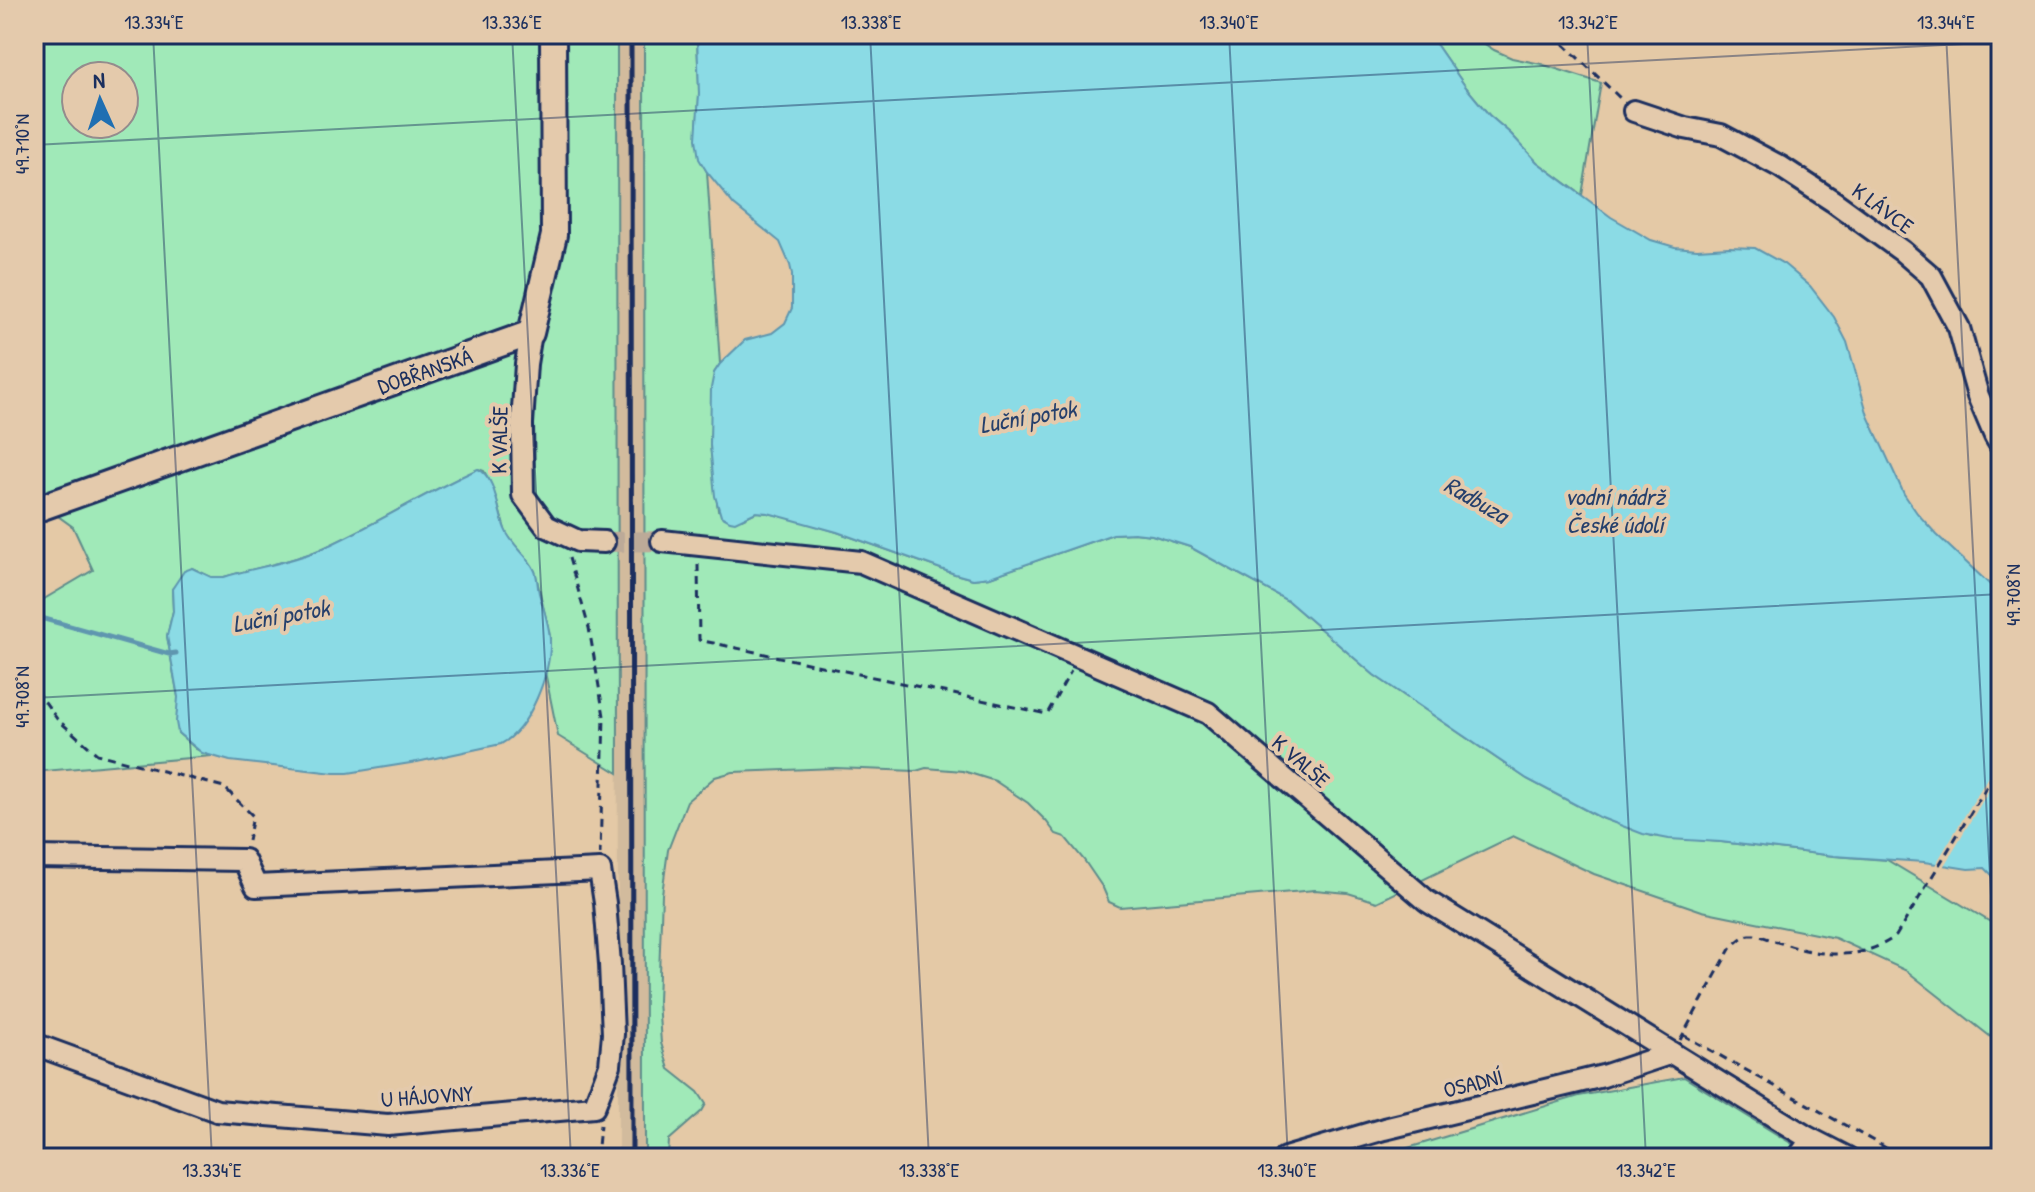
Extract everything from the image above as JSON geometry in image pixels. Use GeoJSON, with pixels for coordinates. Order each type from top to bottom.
{"type":"FeatureCollection","features":[{"type":"Feature","properties":{"kind":"street"},"geometry":{"type":"LineString","coordinates":[[531,333],[554,235],[553,34]]}},
{"type":"Feature","properties":{"kind":"street","name":"K LÁVCE"},"geometry":{"type":"LineString","coordinates":[[1634,111],[1685,128],[1721,135],[1748,149],[1797,177],[1931,276],[1954,317],[1978,396],[2001,446]]}},
{"type":"Feature","properties":{"kind":"street","name":"DOBŘANSKÁ"},"geometry":{"type":"LineString","coordinates":[[34,510],[531,333]]}},
{"type":"Feature","properties":{"kind":"street","name":"K VALŠE"},"geometry":{"type":"LineString","coordinates":[[531,333],[522,424],[523,495],[546,526],[578,541],[604,542]]}},
{"type":"Feature","properties":{"kind":"street","name":"K VALŠE"},"geometry":{"type":"LineString","coordinates":[[662,541],[861,562],[1208,713],[1427,901],[1807,1137],[1848,1158]]}},
{"type":"Feature","properties":{"kind":"street"},"geometry":{"type":"LineString","coordinates":[[34,857],[244,860],[256,886],[600,870],[610,964],[613,1034],[610,1065],[594,1107]]}},
{"type":"Feature","properties":{"kind":"street","name":"U HÁJOVNY"},"geometry":{"type":"LineString","coordinates":[[34,1044],[217,1111],[388,1125],[594,1107]]}},
{"type":"Feature","properties":{"kind":"street","name":"OSADNÍ"},"geometry":{"type":"LineString","coordinates":[[1285,1158],[1384,1129],[1603,1076],[1672,1053]]}},
{"type":"Feature","properties":{"kind":"lane"},"geometry":{"type":"LineString","coordinates":[[1792,1158],[1807,1137]]}},
{"type":"Feature","properties":{"kind":"path"},"geometry":{"type":"LineString","coordinates":[[1553,34],[1634,111]]}},
{"type":"Feature","properties":{"kind":"path"},"geometry":{"type":"LineString","coordinates":[[561,533],[589,628],[604,716],[600,870]]}},
{"type":"Feature","properties":{"kind":"path"},"geometry":{"type":"LineString","coordinates":[[698,544],[699,640],[1047,714],[1079,657]]}},
{"type":"Feature","properties":{"kind":"path"},"geometry":{"type":"LineString","coordinates":[[34,676],[38,692],[57,719],[97,754],[224,787],[253,816],[244,860]]}},
{"type":"Feature","properties":{"kind":"path"},"geometry":{"type":"LineString","coordinates":[[1672,1053],[1730,949],[1742,938],[1758,936],[1805,951],[1832,955],[1867,951],[1896,936],[2001,763]]}},
{"type":"Feature","properties":{"kind":"path"},"geometry":{"type":"LineString","coordinates":[[1683,1035],[1904,1158]]}},
{"type":"Feature","properties":{"kind":"path"},"geometry":{"type":"LineString","coordinates":[[594,1107],[601,1118],[597,1158]]}},
{"type":"Feature","properties":{"kind":"shaded area"},"geometry":{"type":"Polygon","coordinates":[[[617,34],[644,34],[645,1158],[618,1158],[617,34]]]}},
{"type":"Feature","properties":{"kind":"green space"},"geometry":{"type":"Polygon","coordinates":[[[34,34],[617,34],[618,773],[558,736],[545,672],[550,636],[535,571],[506,533],[489,480],[479,469],[308,554],[224,577],[211,577],[192,568],[172,589],[173,611],[167,636],[178,697],[178,733],[196,749],[211,756],[34,772],[34,605],[93,570],[73,527],[44,506],[34,504],[34,34]]]}},
{"type":"Feature","properties":{"kind":"green space"},"geometry":{"type":"Polygon","coordinates":[[[644,34],[697,34],[697,143],[707,172],[720,364],[714,373],[710,445],[718,510],[742,519],[756,512],[791,518],[973,579],[990,577],[1113,534],[1152,535],[1190,547],[1288,601],[1374,675],[1527,779],[1599,817],[1652,836],[1887,860],[1997,926],[2001,932],[2001,1045],[1907,971],[1835,938],[1702,911],[1594,874],[1513,836],[1377,902],[1348,893],[1315,890],[1120,907],[1109,902],[1103,888],[1065,837],[1056,834],[1028,803],[995,781],[963,771],[926,768],[916,771],[835,768],[733,772],[715,777],[687,801],[668,850],[662,894],[658,1001],[661,1043],[669,1069],[698,1092],[706,1104],[669,1140],[668,1158],[645,1158],[644,34]]]}},
{"type":"Feature","properties":{"kind":"green space"},"geometry":{"type":"Polygon","coordinates":[[[1429,34],[1470,34],[1512,58],[1601,83],[1582,195],[1537,162],[1489,115],[1429,34]]]}},
{"type":"Feature","properties":{"kind":"green space"},"geometry":{"type":"Polygon","coordinates":[[[1684,1077],[1815,1158],[1375,1158],[1579,1096],[1684,1077]]]}},
{"type":"Feature","properties":{"kind":"water","name":"vodní nádrž České údolí"},"geometry":{"type":"Polygon","coordinates":[[[697,34],[1429,34],[1489,115],[1537,162],[1611,217],[1651,240],[1675,247],[1755,248],[1784,264],[1810,286],[1834,317],[1847,342],[1868,416],[1904,494],[1937,535],[2001,595],[2001,884],[1985,868],[1968,869],[1924,862],[1669,839],[1643,834],[1599,817],[1527,779],[1374,675],[1288,601],[1190,547],[1152,535],[1113,534],[990,577],[973,579],[837,532],[768,513],[756,512],[735,522],[721,516],[715,496],[710,445],[714,373],[745,340],[772,333],[785,323],[792,308],[792,274],[780,242],[734,205],[699,159],[696,139],[699,94],[697,34]]]}},
{"type":"Feature","properties":{"kind":"water"},"geometry":{"type":"Polygon","coordinates":[[[478,469],[493,487],[508,535],[535,572],[550,635],[543,683],[530,713],[511,737],[501,744],[417,762],[334,773],[230,761],[202,753],[178,733],[178,697],[167,636],[173,611],[172,589],[184,571],[192,568],[211,577],[224,577],[308,554],[478,469]]]}},
{"type":"Feature","properties":{"kind":"pier"},"geometry":{"type":"Polygon","coordinates":[[[2001,755],[2001,770],[1942,869],[1934,867],[2001,755]]]}},
{"type":"Feature","properties":{"kind":"waterway","name":"Luční potok"},"geometry":{"type":"LineString","coordinates":[[34,616],[169,654],[176,653]]}},
{"type":"Feature","properties":{"kind":"tunnel"},"geometry":{"type":"LineString","coordinates":[[604,542],[662,541]]}},
{"type":"Feature","properties":{"kind":"railway"},"geometry":{"type":"LineString","coordinates":[[631,34],[632,1158]]}},
{"type":"Feature","properties":{"kind":"water label","name":"Radbuza"},"geometry":{"type":"Point","coordinates":[1476,500]}}]}
